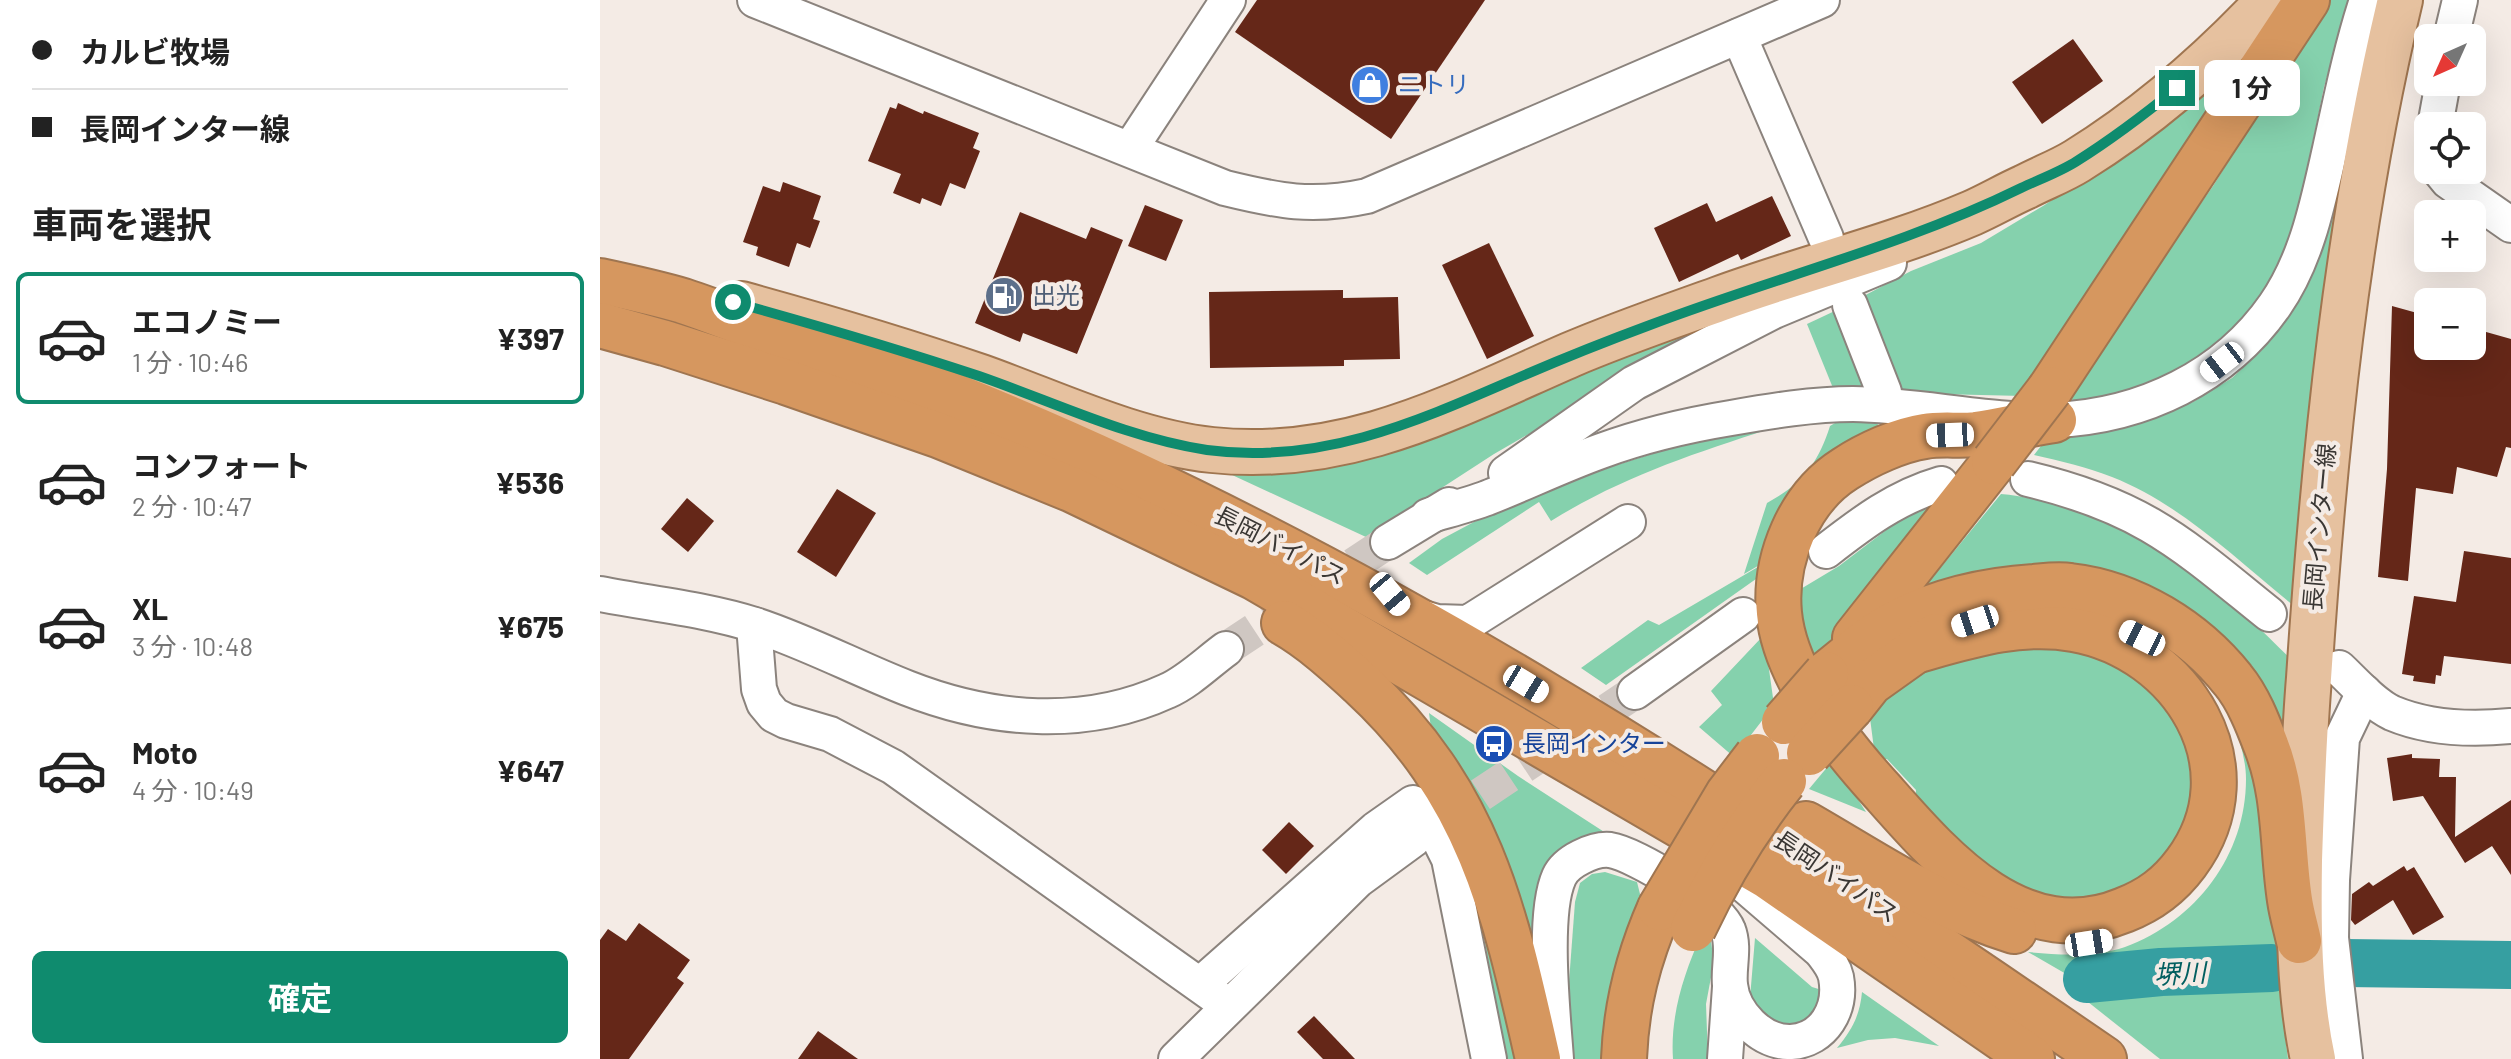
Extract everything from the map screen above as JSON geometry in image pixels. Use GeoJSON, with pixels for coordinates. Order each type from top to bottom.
{"type":"FeatureCollection","features":[{"type":"Feature","properties":{"kind":"highway"},"geometry":{"type":"LineString","coordinates":[[1839,690],[2011,470],[2307,0]]}},
{"type":"Feature","properties":{"kind":"highway","name":"長岡バイパス"},"geometry":{"type":"LineString","coordinates":[[600,281],[681,301],[807,347],[947,392],[1093,455],[1226,519],[1406,613],[1604,728],[1776,837],[2104,1059]]}},
{"type":"Feature","properties":{"kind":"highway","name":"長岡バイパス"},"geometry":{"type":"LineString","coordinates":[[600,325],[786,382],[938,435],[1059,484],[1254,577],[1767,876],[2032,1059]]}},
{"type":"Feature","properties":{"kind":"highway"},"geometry":{"type":"LineString","coordinates":[[786,382],[925,452],[1195,574],[1292,628],[1346,670],[1417,744],[1455,798],[1472,831],[1504,919],[1538,1059]]}},
{"type":"Feature","properties":{"kind":"highway"},"geometry":{"type":"LineString","coordinates":[[1911,652],[2000,629],[2053,627],[2106,639],[2158,666],[2176,685],[2193,711],[2210,751],[2214,778],[2209,820],[2185,865],[2154,897],[2110,916],[2087,920],[2064,921],[2037,916],[1990,895],[1953,867],[1922,836],[1837,737],[1804,683],[1785,640],[1779,613],[1783,560],[1805,509],[1823,488],[1844,470],[1898,444],[1925,436],[1974,434],[2052,404]]}},
{"type":"Feature","properties":{"kind":"highway"},"geometry":{"type":"LineString","coordinates":[[1624,1059],[1625,1029],[1634,978],[1676,919],[1728,794],[1784,753],[1898,622],[1973,594],[2068,585],[2109,593],[2153,613],[2185,633],[2209,654],[2235,682],[2267,747],[2278,783],[2290,899],[2299,941]]}},
{"type":"Feature","properties":{"kind":"highway"},"geometry":{"type":"LineString","coordinates":[[1526,684],[1575,700],[1668,746],[1967,915],[2055,942],[2089,943],[2124,938],[2170,913],[2192,893],[2226,820],[2230,797],[2228,748],[2220,722],[2206,695],[2185,669],[2142,638],[2115,625],[2090,618],[2029,611],[1975,621],[1950,628],[1870,683],[1839,690]]}},
{"type":"Feature","properties":{"kind":"highway"},"geometry":{"type":"LineString","coordinates":[[1654,1059],[1659,999],[1674,949],[1676,919]]}},
{"type":"Feature","properties":{"kind":"main road"},"geometry":{"type":"LineString","coordinates":[[600,264],[819,326],[978,376],[1119,429],[1208,450],[1285,451],[1374,436],[1423,419],[1578,352],[1973,212],[2075,162],[2131,125],[2177,88],[2269,0]]}},
{"type":"Feature","properties":{"kind":"main road","name":"長岡インター線"},"geometry":{"type":"LineString","coordinates":[[2313,1059],[2304,1018],[2299,941],[2302,767],[2329,429],[2352,255],[2387,53],[2400,0]]}},
{"type":"Feature","properties":{"kind":"street"},"geometry":{"type":"LineString","coordinates":[[755,0],[1225,188],[1267,198],[1333,204],[1367,196],[1822,0]]}},
{"type":"Feature","properties":{"kind":"street"},"geometry":{"type":"LineString","coordinates":[[1130,149],[1228,0]]}},
{"type":"Feature","properties":{"kind":"street"},"geometry":{"type":"LineString","coordinates":[[1428,516],[1485,498],[1604,450],[1670,431],[1757,414],[1853,404],[2052,404],[2096,415],[2151,401],[2181,389],[2235,352],[2278,301],[2291,276],[2311,226],[2354,41],[2367,0]]}},
{"type":"Feature","properties":{"kind":"street"},"geometry":{"type":"LineString","coordinates":[[2454,24],[2460,0]]}},
{"type":"Feature","properties":{"kind":"street"},"geometry":{"type":"LineString","coordinates":[[1739,36],[1826,238]]}},
{"type":"Feature","properties":{"kind":"street"},"geometry":{"type":"LineString","coordinates":[[1388,542],[1428,516],[1489,484],[1634,383],[1774,311],[1969,227],[2075,162]]}},
{"type":"Feature","properties":{"kind":"street"},"geometry":{"type":"LineString","coordinates":[[2452,184],[2511,225]]}},
{"type":"Feature","properties":{"kind":"street"},"geometry":{"type":"LineString","coordinates":[[1850,305],[1884,392]]}},
{"type":"Feature","properties":{"kind":"street"},"geometry":{"type":"LineString","coordinates":[[2011,470],[2115,507],[2150,525],[2198,556],[2269,614]]}},
{"type":"Feature","properties":{"kind":"street"},"geometry":{"type":"LineString","coordinates":[[1826,551],[1926,479]]}},
{"type":"Feature","properties":{"kind":"street"},"geometry":{"type":"LineString","coordinates":[[1406,613],[1437,622],[1468,623],[1628,522]]}},
{"type":"Feature","properties":{"kind":"street"},"geometry":{"type":"LineString","coordinates":[[600,594],[700,611],[754,625],[909,689],[1001,713],[1038,718],[1081,716],[1135,704],[1170,690],[1226,649]]}},
{"type":"Feature","properties":{"kind":"street"},"geometry":{"type":"LineString","coordinates":[[1486,613],[1477,632],[1487,649],[1526,684]]}},
{"type":"Feature","properties":{"kind":"street"},"geometry":{"type":"LineString","coordinates":[[1635,692],[1743,615]]}},
{"type":"Feature","properties":{"kind":"street"},"geometry":{"type":"LineString","coordinates":[[754,625],[759,689],[764,703],[774,715],[830,734],[893,767],[1229,1006]]}},
{"type":"Feature","properties":{"kind":"street"},"geometry":{"type":"LineString","coordinates":[[2339,668],[2390,712],[2441,727],[2483,729],[2511,726]]}},
{"type":"Feature","properties":{"kind":"street"},"geometry":{"type":"LineString","coordinates":[[2345,1059],[2331,938],[2332,880],[2342,738],[2364,692]]}},
{"type":"Feature","properties":{"kind":"street"},"geometry":{"type":"LineString","coordinates":[[1201,984],[1376,829],[1413,803],[1449,859],[1489,1059]]}},
{"type":"Feature","properties":{"kind":"street"},"geometry":{"type":"LineString","coordinates":[[1672,820],[1821,951],[1833,967],[1836,980],[1832,1015],[1823,1030],[1800,1041],[1785,1042],[1770,1040],[1759,1034],[1741,1012],[1730,986]]}},
{"type":"Feature","properties":{"kind":"street"},"geometry":{"type":"LineString","coordinates":[[1176,1059],[1358,880],[1414,839]]}},
{"type":"Feature","properties":{"kind":"street"},"geometry":{"type":"LineString","coordinates":[[1556,1059],[1551,987],[1552,907],[1558,878],[1567,866],[1579,858],[1607,850],[1641,860],[1718,913],[1729,931],[1731,956],[1725,1059]]}},
{"type":"Feature","properties":{"kind":"green space"},"geometry":{"type":"Polygon","coordinates":[[[2329,0],[2349,0],[2324,87],[2297,219],[2271,286],[2226,342],[2151,387],[2085,401],[2064,399],[2213,186],[2329,0]]]}},
{"type":"Feature","properties":{"kind":"green space"},"geometry":{"type":"Polygon","coordinates":[[[2260,40],[2023,396],[1896,393],[1858,299],[1911,271],[1981,243],[2043,206],[2103,167],[2260,40]]]}},
{"type":"Feature","properties":{"kind":"green space"},"geometry":{"type":"Polygon","coordinates":[[[2362,95],[2294,606],[2208,534],[2162,502],[2103,473],[2034,455],[2054,429],[2165,412],[2193,402],[2232,378],[2262,350],[2303,285],[2362,95]]]}},
{"type":"Feature","properties":{"kind":"green space"},"geometry":{"type":"Polygon","coordinates":[[[1790,284],[1494,454],[1366,537],[1217,468],[1790,284]]]}},
{"type":"Feature","properties":{"kind":"green space"},"geometry":{"type":"Polygon","coordinates":[[[1839,309],[1869,390],[1835,393],[1807,324],[1839,309]]]}},
{"type":"Feature","properties":{"kind":"green space"},"geometry":{"type":"Polygon","coordinates":[[[1840,420],[1878,424],[1829,457],[1763,563],[1744,574],[1767,503],[1807,472],[1830,426],[1840,420]]]}},
{"type":"Feature","properties":{"kind":"green space"},"geometry":{"type":"Polygon","coordinates":[[[1769,429],[1630,479],[1551,521],[1539,502],[1427,575],[1409,563],[1442,539],[1487,515],[1569,480],[1693,441],[1769,429]]]}},
{"type":"Feature","properties":{"kind":"green space"},"geometry":{"type":"Polygon","coordinates":[[[2001,494],[2055,504],[2083,513],[2165,552],[2210,583],[2296,664],[2290,745],[2223,648],[1910,605],[2001,494]]]}},
{"type":"Feature","properties":{"kind":"green space"},"geometry":{"type":"Polygon","coordinates":[[[1943,498],[1950,503],[1816,661],[1802,621],[1799,590],[1839,566],[1902,518],[1943,498]]]}},
{"type":"Feature","properties":{"kind":"green space"},"geometry":{"type":"Polygon","coordinates":[[[1763,564],[1763,574],[1606,685],[1581,668],[1648,620],[1659,625],[1763,564]]]}},
{"type":"Feature","properties":{"kind":"green space"},"geometry":{"type":"Polygon","coordinates":[[[1762,637],[1774,705],[1734,757],[1699,727],[1722,705],[1711,691],[1762,637]]]}},
{"type":"Feature","properties":{"kind":"green space"},"geometry":{"type":"Polygon","coordinates":[[[2003,638],[2129,658],[2198,755],[2186,847],[2110,905],[2018,894],[1915,806],[1916,790],[1887,759],[1880,759],[1874,749],[1870,718],[1874,706],[1933,660],[2003,638]]]}},
{"type":"Feature","properties":{"kind":"green space"},"geometry":{"type":"Polygon","coordinates":[[[1429,713],[1612,837],[1590,837],[1531,956],[1432,736],[1429,713]]]}},
{"type":"Feature","properties":{"kind":"green space"},"geometry":{"type":"Polygon","coordinates":[[[2242,718],[2276,860],[2275,963],[2155,968],[2073,978],[2028,952],[2090,954],[2125,947],[2174,920],[2194,902],[2212,882],[2237,834],[2244,807],[2246,779],[2233,720],[2242,718]]]}},
{"type":"Feature","properties":{"kind":"green space"},"geometry":{"type":"Polygon","coordinates":[[[1829,765],[1845,779],[1866,812],[1809,789],[1829,765]]]}},
{"type":"Feature","properties":{"kind":"green space"},"geometry":{"type":"Polygon","coordinates":[[[1605,872],[1637,882],[1642,902],[1618,1059],[1569,1059],[1568,995],[1575,902],[1580,883],[1592,874],[1605,872]]]}},
{"type":"Feature","properties":{"kind":"green space"},"geometry":{"type":"Polygon","coordinates":[[[1482,908],[1515,1059],[1506,1059],[1479,910],[1482,908]]]}},
{"type":"Feature","properties":{"kind":"green space"},"geometry":{"type":"Polygon","coordinates":[[[1701,935],[1711,942],[1714,961],[1706,1004],[1708,1059],[1673,1059],[1674,1027],[1680,995],[1701,935]]]}},
{"type":"Feature","properties":{"kind":"green space"},"geometry":{"type":"Polygon","coordinates":[[[1755,938],[1812,987],[1825,991],[1811,1027],[1771,1030],[1750,998],[1755,938]]]}},
{"type":"Feature","properties":{"kind":"green space"},"geometry":{"type":"Polygon","coordinates":[[[2277,972],[2288,1059],[2160,1059],[2083,998],[2079,989],[2087,984],[2161,976],[2277,972]]]}},
{"type":"Feature","properties":{"kind":"green space"},"geometry":{"type":"Polygon","coordinates":[[[1862,992],[1939,1046],[1895,1038],[1868,1040],[1837,1048],[1854,1022],[1862,992]]]}},
{"type":"Feature","properties":{"kind":"building","name":"ニトリ"},"geometry":{"type":"Polygon","coordinates":[[[1257,0],[1485,0],[1391,139],[1235,32],[1257,0]]]}},
{"type":"Feature","properties":{"kind":"building"},"geometry":{"type":"Polygon","coordinates":[[[2073,39],[2103,81],[2042,124],[2012,82],[2073,39]]]}},
{"type":"Feature","properties":{"kind":"building"},"geometry":{"type":"Polygon","coordinates":[[[898,103],[979,133],[973,148],[980,151],[965,189],[950,183],[941,206],[922,198],[920,204],[893,193],[901,174],[868,161],[890,107],[896,109],[898,103]]]}},
{"type":"Feature","properties":{"kind":"building"},"geometry":{"type":"Polygon","coordinates":[[[783,182],[821,196],[813,219],[820,221],[810,248],[797,243],[789,267],[756,255],[758,247],[743,242],[763,186],[780,192],[783,182]]]}},
{"type":"Feature","properties":{"kind":"building"},"geometry":{"type":"Polygon","coordinates":[[[1772,196],[1791,236],[1741,260],[1738,254],[1679,282],[1654,228],[1707,203],[1716,222],[1772,196]]]}},
{"type":"Feature","properties":{"kind":"building"},"geometry":{"type":"Polygon","coordinates":[[[1145,205],[1183,220],[1166,261],[1128,246],[1145,205]]]}},
{"type":"Feature","properties":{"kind":"building"},"geometry":{"type":"Polygon","coordinates":[[[1020,212],[1086,239],[1091,227],[1123,240],[1077,354],[1023,333],[1020,342],[975,323],[1020,212]]]}},
{"type":"Feature","properties":{"kind":"building"},"geometry":{"type":"Polygon","coordinates":[[[1489,243],[1534,336],[1487,359],[1442,265],[1489,243]]]}},
{"type":"Feature","properties":{"kind":"building"},"geometry":{"type":"Polygon","coordinates":[[[1343,290],[1343,298],[1398,297],[1400,359],[1344,360],[1344,366],[1210,368],[1209,292],[1343,290]]]}},
{"type":"Feature","properties":{"kind":"building"},"geometry":{"type":"Polygon","coordinates":[[[2392,306],[2414,312],[2414,360],[2486,360],[2486,332],[2511,339],[2511,448],[2506,447],[2497,477],[2457,467],[2453,494],[2416,488],[2408,581],[2378,577],[2387,469],[2392,306]]]}},
{"type":"Feature","properties":{"kind":"building"},"geometry":{"type":"Polygon","coordinates":[[[837,489],[876,513],[836,577],[797,552],[837,489]]]}},
{"type":"Feature","properties":{"kind":"building"},"geometry":{"type":"Polygon","coordinates":[[[687,498],[714,521],[688,552],[661,529],[687,498]]]}},
{"type":"Feature","properties":{"kind":"building"},"geometry":{"type":"Polygon","coordinates":[[[2464,551],[2511,558],[2511,664],[2444,656],[2441,676],[2436,675],[2435,684],[2413,681],[2414,676],[2402,674],[2414,596],[2456,602],[2464,551]]]}},
{"type":"Feature","properties":{"kind":"building"},"geometry":{"type":"Polygon","coordinates":[[[2412,754],[2412,758],[2440,759],[2439,777],[2456,777],[2455,837],[2511,800],[2511,875],[2492,846],[2465,863],[2423,796],[2393,801],[2387,758],[2412,754]]]}},
{"type":"Feature","properties":{"kind":"building"},"geometry":{"type":"Polygon","coordinates":[[[1289,822],[1314,846],[1286,874],[1262,850],[1289,822]]]}},
{"type":"Feature","properties":{"kind":"building"},"geometry":{"type":"Polygon","coordinates":[[[2404,866],[2407,871],[2414,867],[2444,917],[2413,935],[2393,900],[2355,925],[2351,920],[2352,894],[2369,882],[2373,886],[2404,866]]]}},
{"type":"Feature","properties":{"kind":"building"},"geometry":{"type":"Polygon","coordinates":[[[639,923],[690,960],[677,978],[684,983],[629,1059],[600,1059],[600,940],[608,929],[626,941],[639,923]]]}},
{"type":"Feature","properties":{"kind":"building"},"geometry":{"type":"Polygon","coordinates":[[[1314,1016],[1355,1059],[1323,1059],[1297,1032],[1314,1016]]]}},
{"type":"Feature","properties":{"kind":"building"},"geometry":{"type":"Polygon","coordinates":[[[818,1031],[858,1059],[798,1059],[818,1031]]]}},
{"type":"Feature","properties":{"kind":"waterway","name":"堺川"},"geometry":{"type":"LineString","coordinates":[[2344,963],[2511,965]]}},
{"type":"Feature","properties":{"kind":"waterway","name":"堺川"},"geometry":{"type":"LineString","coordinates":[[2087,979],[2161,972],[2272,968]]}},
{"type":"Feature","properties":{"kind":"tunnel"},"geometry":{"type":"LineString","coordinates":[[1226,649],[1388,542]]}},
{"type":"Feature","properties":{"kind":"tunnel"},"geometry":{"type":"LineString","coordinates":[[1438,823],[1635,692]]}},
{"type":"Feature","properties":{"kind":"place","name":"ニトリ"},"geometry":{"type":"Point","coordinates":[1370,85]}},
{"type":"Feature","properties":{"kind":"place","name":"出光"},"geometry":{"type":"Point","coordinates":[1004,296]}},
{"type":"Feature","properties":{"kind":"place","name":"長岡インター"},"geometry":{"type":"Point","coordinates":[1494,744]}},
{"type":"Feature","properties":{"kind":"route"},"geometry":{"type":"LineString","coordinates":[[733,302],[978,376],[1119,429],[1173,442],[1208,450],[1238,451],[1285,451],[1333,445],[1374,436],[1423,419],[1578,352],[1723,297],[1973,212],[2075,162],[2131,125],[2177,88]]}}]}
